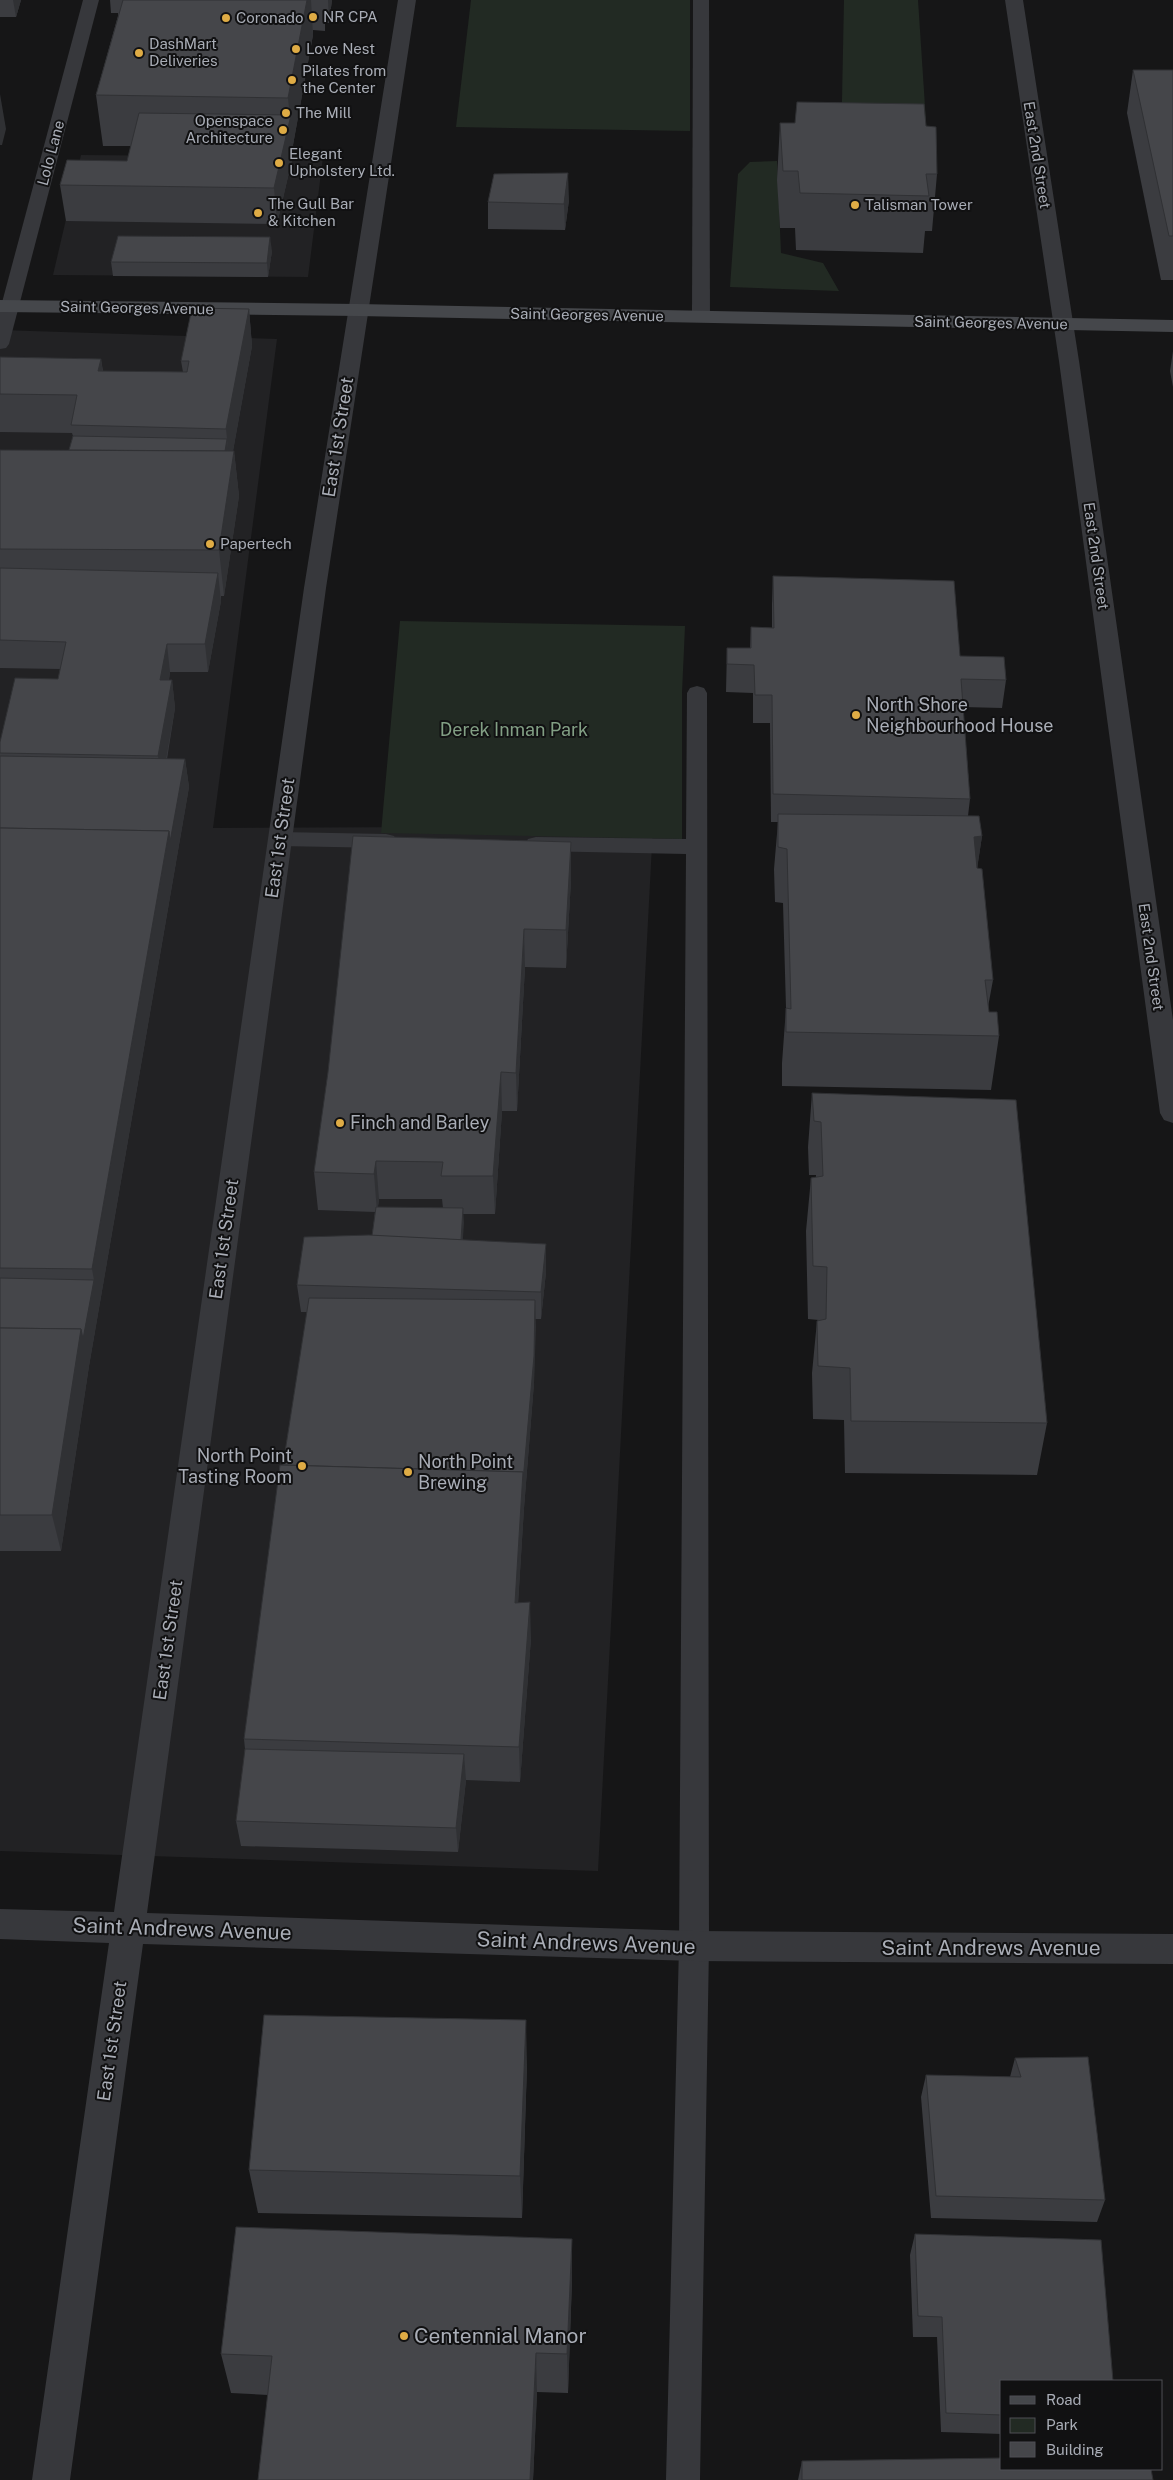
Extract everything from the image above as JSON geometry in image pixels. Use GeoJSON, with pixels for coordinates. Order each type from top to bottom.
{"type":"FeatureCollection","features":[{"type":"Feature","properties":{"kind":"street","name":"East 1st Street"},"geometry":{"type":"LineString","coordinates":[[50,2480],[316,579],[407,0]]}},
{"type":"Feature","properties":{"kind":"street","name":"East 2nd Street"},"geometry":{"type":"LineString","coordinates":[[1014,0],[1062,324],[1173,1113]]}},
{"type":"Feature","properties":{"kind":"street","name":"Saint Georges Avenue"},"geometry":{"type":"LineString","coordinates":[[6,306],[358,310],[1173,326]]}},
{"type":"Feature","properties":{"kind":"street","name":"Saint Andrews Avenue"},"geometry":{"type":"LineString","coordinates":[[0,1924],[694,1946],[1173,1949]]}},
{"type":"Feature","properties":{"kind":"lane","name":"Lolo Lane"},"geometry":{"type":"LineString","coordinates":[[0,344],[6,306],[91,0]]}},
{"type":"Feature","properties":{"kind":"lane"},"geometry":{"type":"LineString","coordinates":[[700,317],[701,0]]}},
{"type":"Feature","properties":{"kind":"lane"},"geometry":{"type":"LineString","coordinates":[[683,2480],[694,1946],[697,693]]}},
{"type":"Feature","properties":{"kind":"lane"},"geometry":{"type":"LineString","coordinates":[[280,839],[402,841]]}},
{"type":"Feature","properties":{"kind":"lane"},"geometry":{"type":"LineString","coordinates":[[520,843],[696,847]]}},
{"type":"Feature","properties":{"kind":"shaded area"},"geometry":{"type":"Polygon","coordinates":[[[81,155],[323,157],[308,277],[53,275],[81,155]]]}},
{"type":"Feature","properties":{"kind":"shaded area"},"geometry":{"type":"Polygon","coordinates":[[[0,330],[277,339],[213,828],[653,826],[598,1871],[0,1851],[0,330]]]}},
{"type":"Feature","properties":{"kind":"green space"},"geometry":{"type":"Polygon","coordinates":[[[471,0],[690,0],[690,131],[456,127],[471,0]]]}},
{"type":"Feature","properties":{"kind":"green space"},"geometry":{"type":"Polygon","coordinates":[[[844,0],[918,0],[928,152],[841,150],[844,0]]]}},
{"type":"Feature","properties":{"kind":"green space"},"geometry":{"type":"Polygon","coordinates":[[[777,161],[781,253],[823,263],[839,291],[730,287],[738,174],[750,162],[777,161]]]}},
{"type":"Feature","properties":{"kind":"green space","name":"Derek Inman Park"},"geometry":{"type":"Polygon","coordinates":[[[400,621],[685,626],[682,693],[682,839],[381,833],[400,621]]]}},
{"type":"Feature","properties":{"kind":"building"},"geometry":{"type":"Polygon","coordinates":[[[123,0],[307,0],[288,98],[96,95],[123,0]]]}},
{"type":"Feature","properties":{"kind":"building"},"geometry":{"type":"Polygon","coordinates":[[[1133,70],[1173,70],[1173,236],[1169,236],[1133,70]]]}},
{"type":"Feature","properties":{"kind":"building"},"geometry":{"type":"Polygon","coordinates":[[[797,102],[924,104],[926,126],[936,127],[937,174],[926,174],[929,196],[800,193],[798,171],[783,171],[780,123],[795,123],[797,102]]]}},
{"type":"Feature","properties":{"kind":"building"},"geometry":{"type":"Polygon","coordinates":[[[139,113],[291,115],[274,188],[60,185],[67,160],[127,161],[139,113]]]}},
{"type":"Feature","properties":{"kind":"building"},"geometry":{"type":"Polygon","coordinates":[[[568,173],[564,204],[488,202],[494,174],[568,173]]]}},
{"type":"Feature","properties":{"kind":"building"},"geometry":{"type":"Polygon","coordinates":[[[118,236],[270,237],[267,263],[111,262],[118,236]]]}},
{"type":"Feature","properties":{"kind":"building"},"geometry":{"type":"Polygon","coordinates":[[[192,308],[249,309],[226,429],[71,425],[77,395],[0,394],[0,357],[101,359],[98,371],[187,372],[189,361],[181,361],[192,308]]]}},
{"type":"Feature","properties":{"kind":"building"},"geometry":{"type":"Polygon","coordinates":[[[73,436],[227,439],[225,451],[69,450],[73,436]]]}},
{"type":"Feature","properties":{"kind":"building"},"geometry":{"type":"Polygon","coordinates":[[[0,450],[234,451],[219,550],[0,549],[0,450]]]}},
{"type":"Feature","properties":{"kind":"building"},"geometry":{"type":"Polygon","coordinates":[[[0,568],[218,573],[205,644],[167,644],[160,680],[172,680],[158,756],[0,753],[0,742],[15,678],[58,679],[66,642],[0,640],[0,568]]]}},
{"type":"Feature","properties":{"kind":"building","name":"North Shore Neighbourhood House"},"geometry":{"type":"Polygon","coordinates":[[[773,576],[954,581],[960,656],[1004,657],[1006,680],[961,679],[970,799],[773,794],[772,695],[755,695],[754,665],[727,664],[727,648],[751,648],[751,627],[774,628],[773,576]]]}},
{"type":"Feature","properties":{"kind":"building"},"geometry":{"type":"Polygon","coordinates":[[[0,756],[185,759],[170,842],[169,831],[0,828],[0,756]]]}},
{"type":"Feature","properties":{"kind":"building"},"geometry":{"type":"Polygon","coordinates":[[[778,814],[979,816],[982,836],[974,837],[977,868],[982,869],[993,980],[985,980],[989,1012],[997,1012],[999,1036],[786,1032],[786,1008],[791,1009],[787,849],[778,847],[778,814]]]}},
{"type":"Feature","properties":{"kind":"building"},"geometry":{"type":"Polygon","coordinates":[[[0,828],[169,831],[92,1269],[0,1268],[0,828]]]}},
{"type":"Feature","properties":{"kind":"building"},"geometry":{"type":"Polygon","coordinates":[[[353,836],[571,842],[566,930],[524,929],[516,1073],[501,1072],[493,1176],[441,1176],[443,1162],[376,1161],[374,1174],[314,1172],[328,1072],[353,836]]]}},
{"type":"Feature","properties":{"kind":"building"},"geometry":{"type":"Polygon","coordinates":[[[812,1093],[1016,1100],[1047,1423],[851,1421],[850,1368],[818,1366],[817,1321],[826,1319],[827,1267],[813,1266],[811,1178],[823,1176],[821,1122],[814,1121],[812,1093]]]}},
{"type":"Feature","properties":{"kind":"building"},"geometry":{"type":"Polygon","coordinates":[[[376,1207],[463,1208],[461,1240],[372,1236],[376,1207]]]}},
{"type":"Feature","properties":{"kind":"building"},"geometry":{"type":"Polygon","coordinates":[[[369,1235],[546,1244],[541,1292],[297,1285],[304,1237],[369,1235]]]}},
{"type":"Feature","properties":{"kind":"building"},"geometry":{"type":"Polygon","coordinates":[[[0,1278],[94,1280],[83,1339],[81,1329],[0,1328],[0,1278]]]}},
{"type":"Feature","properties":{"kind":"building"},"geometry":{"type":"Polygon","coordinates":[[[309,1298],[535,1300],[534,1356],[523,1481],[523,1472],[283,1465],[309,1298]]]}},
{"type":"Feature","properties":{"kind":"building"},"geometry":{"type":"Polygon","coordinates":[[[0,1328],[81,1329],[52,1515],[0,1515],[0,1328]]]}},
{"type":"Feature","properties":{"kind":"building"},"geometry":{"type":"Polygon","coordinates":[[[280,1465],[523,1472],[515,1603],[530,1602],[519,1747],[244,1739],[280,1465]]]}},
{"type":"Feature","properties":{"kind":"building"},"geometry":{"type":"Polygon","coordinates":[[[245,1749],[464,1754],[456,1828],[236,1821],[245,1749]]]}},
{"type":"Feature","properties":{"kind":"building"},"geometry":{"type":"Polygon","coordinates":[[[264,2015],[526,2020],[520,2176],[249,2170],[264,2015]]]}},
{"type":"Feature","properties":{"kind":"building"},"geometry":{"type":"Polygon","coordinates":[[[1088,2057],[1105,2200],[936,2196],[926,2075],[1021,2077],[1015,2058],[1088,2057]]]}},
{"type":"Feature","properties":{"kind":"building","name":"Centennial Manor"},"geometry":{"type":"Polygon","coordinates":[[[236,2227],[572,2239],[567,2354],[536,2353],[530,2480],[258,2480],[272,2356],[221,2354],[236,2227]]]}},
{"type":"Feature","properties":{"kind":"building"},"geometry":{"type":"Polygon","coordinates":[[[915,2234],[1101,2240],[1113,2380],[1000,2380],[1000,2415],[946,2413],[942,2317],[918,2316],[915,2234]]]}},
{"type":"Feature","properties":{"kind":"building"},"geometry":{"type":"Polygon","coordinates":[[[1000,2458],[1000,2470],[1151,2470],[1153,2480],[802,2480],[802,2461],[1000,2458]]]}},
{"type":"Feature","properties":{"kind":"place","name":"NR CPA"},"geometry":{"type":"Point","coordinates":[313,17]}},
{"type":"Feature","properties":{"kind":"place","name":"Coronado"},"geometry":{"type":"Point","coordinates":[226,18]}},
{"type":"Feature","properties":{"kind":"place","name":"Love Nest"},"geometry":{"type":"Point","coordinates":[296,49]}},
{"type":"Feature","properties":{"kind":"place","name":"DashMart Deliveries"},"geometry":{"type":"Point","coordinates":[139,53]}},
{"type":"Feature","properties":{"kind":"place","name":"Pilates from the Center"},"geometry":{"type":"Point","coordinates":[292,80]}},
{"type":"Feature","properties":{"kind":"place","name":"The Mill"},"geometry":{"type":"Point","coordinates":[286,113]}},
{"type":"Feature","properties":{"kind":"place","name":"Openspace Architecture"},"geometry":{"type":"Point","coordinates":[283,130]}},
{"type":"Feature","properties":{"kind":"place","name":"Elegant Upholstery Ltd."},"geometry":{"type":"Point","coordinates":[279,163]}},
{"type":"Feature","properties":{"kind":"place","name":"Talisman Tower"},"geometry":{"type":"Point","coordinates":[855,205]}},
{"type":"Feature","properties":{"kind":"place","name":"The Gull Bar & Kitchen"},"geometry":{"type":"Point","coordinates":[258,213]}},
{"type":"Feature","properties":{"kind":"place","name":"Papertech"},"geometry":{"type":"Point","coordinates":[210,544]}},
{"type":"Feature","properties":{"kind":"place","name":"North Shore Neighbourhood House"},"geometry":{"type":"Point","coordinates":[856,715]}},
{"type":"Feature","properties":{"kind":"place","name":"Finch and Barley"},"geometry":{"type":"Point","coordinates":[340,1123]}},
{"type":"Feature","properties":{"kind":"place","name":"North Point Tasting Room"},"geometry":{"type":"Point","coordinates":[302,1466]}},
{"type":"Feature","properties":{"kind":"place","name":"North Point Brewing"},"geometry":{"type":"Point","coordinates":[408,1472]}},
{"type":"Feature","properties":{"kind":"place","name":"Centennial Manor"},"geometry":{"type":"Point","coordinates":[404,2336]}}]}
